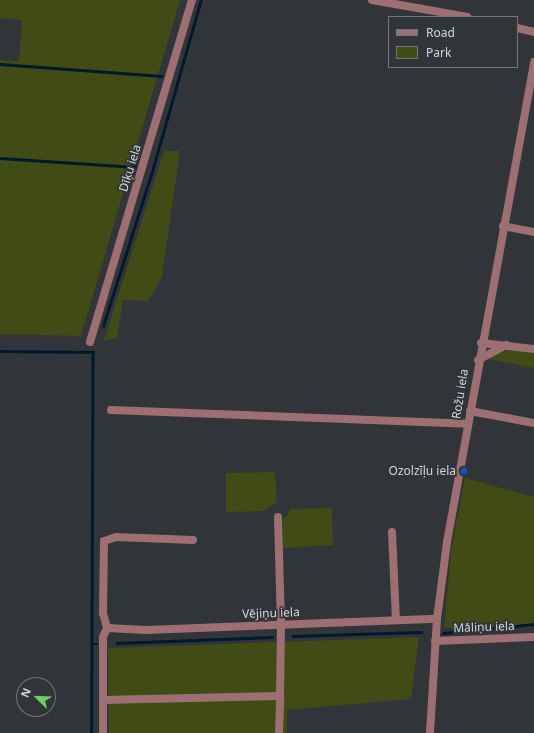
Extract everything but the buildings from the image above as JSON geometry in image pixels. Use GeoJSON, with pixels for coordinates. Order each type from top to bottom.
{"type":"FeatureCollection","features":[{"type":"Feature","properties":{"kind":"street","name":"Dīķu iela"},"geometry":{"type":"LineString","coordinates":[[90,342],[192,0]]}},
{"type":"Feature","properties":{"kind":"street"},"geometry":{"type":"LineString","coordinates":[[372,0],[462,16]]}},
{"type":"Feature","properties":{"kind":"street"},"geometry":{"type":"LineString","coordinates":[[518,28],[534,32]]}},
{"type":"Feature","properties":{"kind":"street","name":"Rožu iela"},"geometry":{"type":"LineString","coordinates":[[430,733],[435,641],[447,542],[478,360],[530,95],[534,62]]}},
{"type":"Feature","properties":{"kind":"street"},"geometry":{"type":"LineString","coordinates":[[504,226],[534,232]]}},
{"type":"Feature","properties":{"kind":"street"},"geometry":{"type":"LineString","coordinates":[[481,344],[506,345],[534,349]]}},
{"type":"Feature","properties":{"kind":"street"},"geometry":{"type":"LineString","coordinates":[[478,360],[506,345]]}},
{"type":"Feature","properties":{"kind":"street"},"geometry":{"type":"LineString","coordinates":[[111,410],[468,424]]}},
{"type":"Feature","properties":{"kind":"street"},"geometry":{"type":"LineString","coordinates":[[470,411],[534,423]]}},
{"type":"Feature","properties":{"kind":"street"},"geometry":{"type":"LineString","coordinates":[[278,517],[281,625],[279,733]]}},
{"type":"Feature","properties":{"kind":"street"},"geometry":{"type":"LineString","coordinates":[[392,532],[396,620]]}},
{"type":"Feature","properties":{"kind":"street"},"geometry":{"type":"LineString","coordinates":[[103,733],[103,637],[107,628],[103,613],[104,541],[116,537],[193,540]]}},
{"type":"Feature","properties":{"kind":"street","name":"Vējiņu iela"},"geometry":{"type":"LineString","coordinates":[[107,628],[119,630],[437,619]]}},
{"type":"Feature","properties":{"kind":"street","name":"Māliņu iela"},"geometry":{"type":"LineString","coordinates":[[435,641],[534,637]]}},
{"type":"Feature","properties":{"kind":"street"},"geometry":{"type":"LineString","coordinates":[[103,700],[280,696]]}},
{"type":"Feature","properties":{"kind":"green space"},"geometry":{"type":"Polygon","coordinates":[[[0,0],[180,0],[81,336],[0,334],[0,60],[19,61],[22,20],[0,18],[0,0]]]}},
{"type":"Feature","properties":{"kind":"green space"},"geometry":{"type":"Polygon","coordinates":[[[164,151],[180,151],[162,277],[148,301],[123,300],[117,338],[104,340],[164,151]]]}},
{"type":"Feature","properties":{"kind":"green space"},"geometry":{"type":"Polygon","coordinates":[[[511,349],[534,353],[534,368],[488,359],[488,357],[511,349]]]}},
{"type":"Feature","properties":{"kind":"green space"},"geometry":{"type":"Polygon","coordinates":[[[275,472],[277,502],[263,511],[226,512],[226,473],[275,472]]]}},
{"type":"Feature","properties":{"kind":"green space"},"geometry":{"type":"Polygon","coordinates":[[[465,478],[534,497],[534,626],[444,628],[451,551],[465,478]]]}},
{"type":"Feature","properties":{"kind":"green space"},"geometry":{"type":"Polygon","coordinates":[[[332,508],[333,545],[283,548],[283,518],[287,516],[290,509],[332,508]]]}},
{"type":"Feature","properties":{"kind":"green space"},"geometry":{"type":"Polygon","coordinates":[[[419,637],[411,699],[287,710],[287,733],[109,733],[108,648],[419,637]]]}},
{"type":"Feature","properties":{"kind":"waterway"},"geometry":{"type":"LineString","coordinates":[[103,326],[153,168],[201,0]]}},
{"type":"Feature","properties":{"kind":"waterway"},"geometry":{"type":"LineString","coordinates":[[0,64],[162,76]]}},
{"type":"Feature","properties":{"kind":"waterway"},"geometry":{"type":"LineString","coordinates":[[0,158],[135,167]]}},
{"type":"Feature","properties":{"kind":"waterway"},"geometry":{"type":"LineString","coordinates":[[0,351],[93,352],[92,733]]}},
{"type":"Feature","properties":{"kind":"waterway"},"geometry":{"type":"LineString","coordinates":[[443,633],[534,624]]}},
{"type":"Feature","properties":{"kind":"waterway"},"geometry":{"type":"LineString","coordinates":[[293,636],[421,632]]}},
{"type":"Feature","properties":{"kind":"waterway"},"geometry":{"type":"LineString","coordinates":[[117,643],[272,637]]}},
{"type":"Feature","properties":{"kind":"waterway"},"geometry":{"type":"LineString","coordinates":[[91,644],[97,644]]}},
{"type":"Feature","properties":{"kind":"place","name":"Ozolzīļu iela"},"geometry":{"type":"Point","coordinates":[464,471]}}]}
